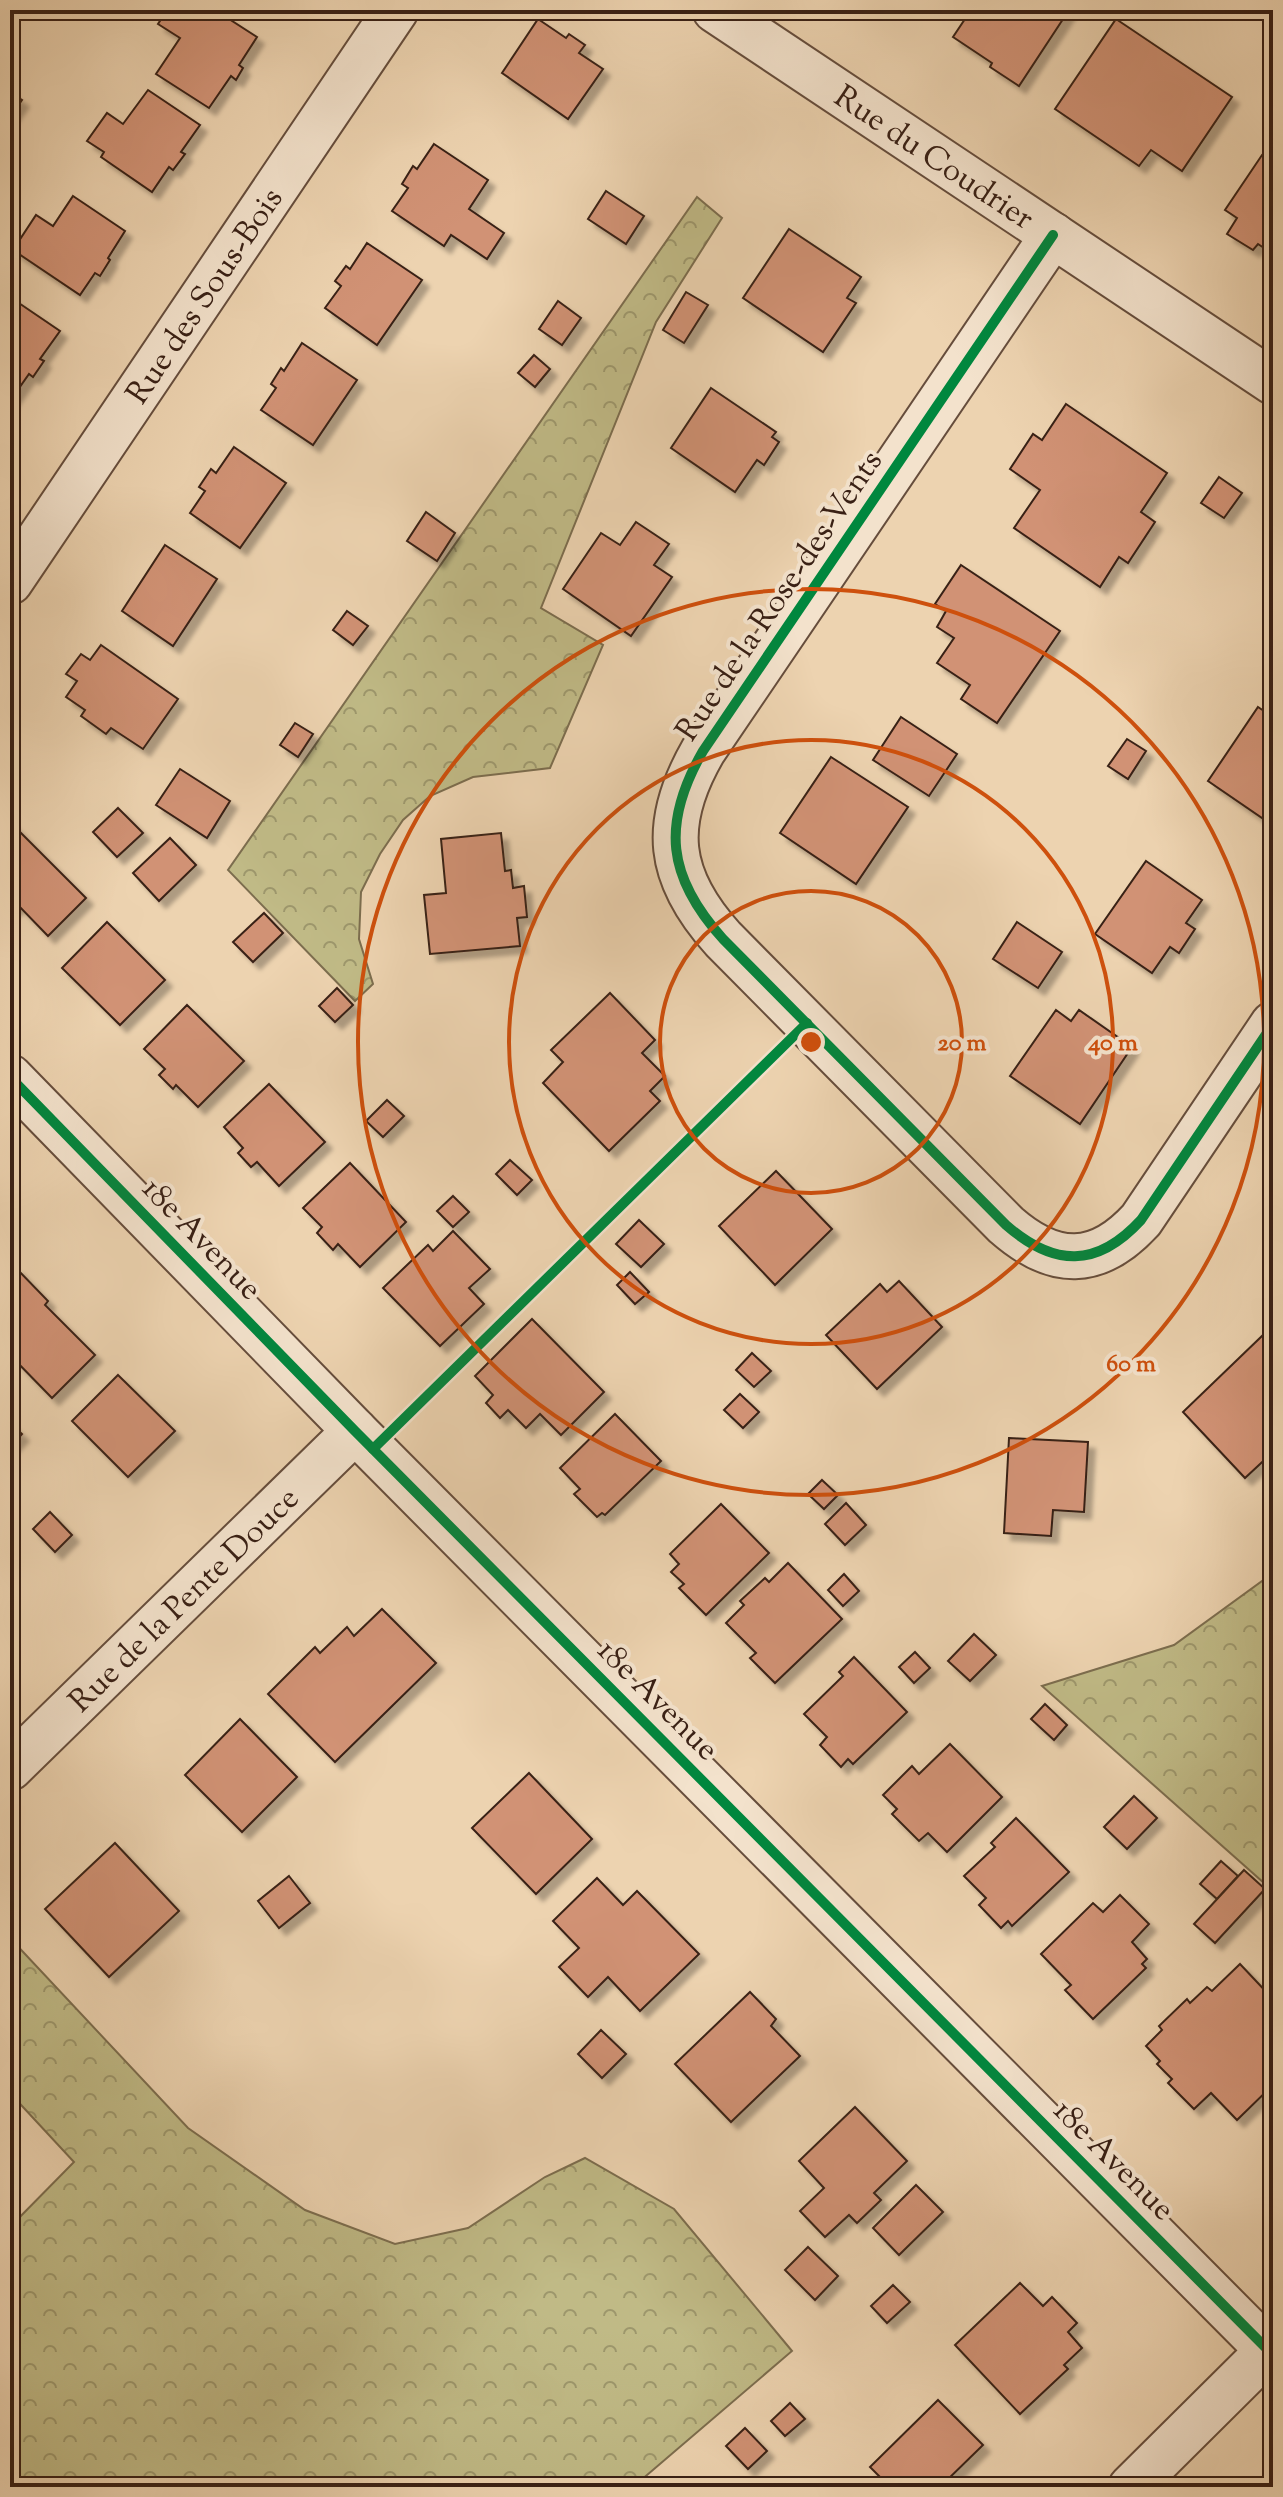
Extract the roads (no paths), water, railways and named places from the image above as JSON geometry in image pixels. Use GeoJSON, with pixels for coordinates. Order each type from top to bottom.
{"type":"FeatureCollection","features":[{"type":"Feature","properties":{"kind":"street","name":"Rue des Sous-Bois"},"geometry":{"type":"LineString","coordinates":[[10,582],[396,10]]}},
{"type":"Feature","properties":{"kind":"street","name":"Rue du Coudrier"},"geometry":{"type":"LineString","coordinates":[[715,10],[1273,382]]}},
{"type":"Feature","properties":{"kind":"street","name":"Rue de la Rose-des-Vents"},"geometry":{"type":"LineString","coordinates":[[1053,235],[703,751],[688,777],[678,804],[675,833],[678,862],[687,890],[702,916],[723,939],[1006,1225],[1026,1243],[1049,1253],[1075,1256],[1100,1252],[1124,1239],[1141,1220],[1273,1024]]}},
{"type":"Feature","properties":{"kind":"street","name":"18e Avenue"},"geometry":{"type":"LineString","coordinates":[[10,1077],[355,1431],[1271,2353]]}},
{"type":"Feature","properties":{"kind":"street","name":"Rue de la Pente Douce"},"geometry":{"type":"LineString","coordinates":[[10,1768],[355,1431]]}},
{"type":"Feature","properties":{"kind":"street"},"geometry":{"type":"LineString","coordinates":[[1131,2487],[1271,2353]]}}]}
